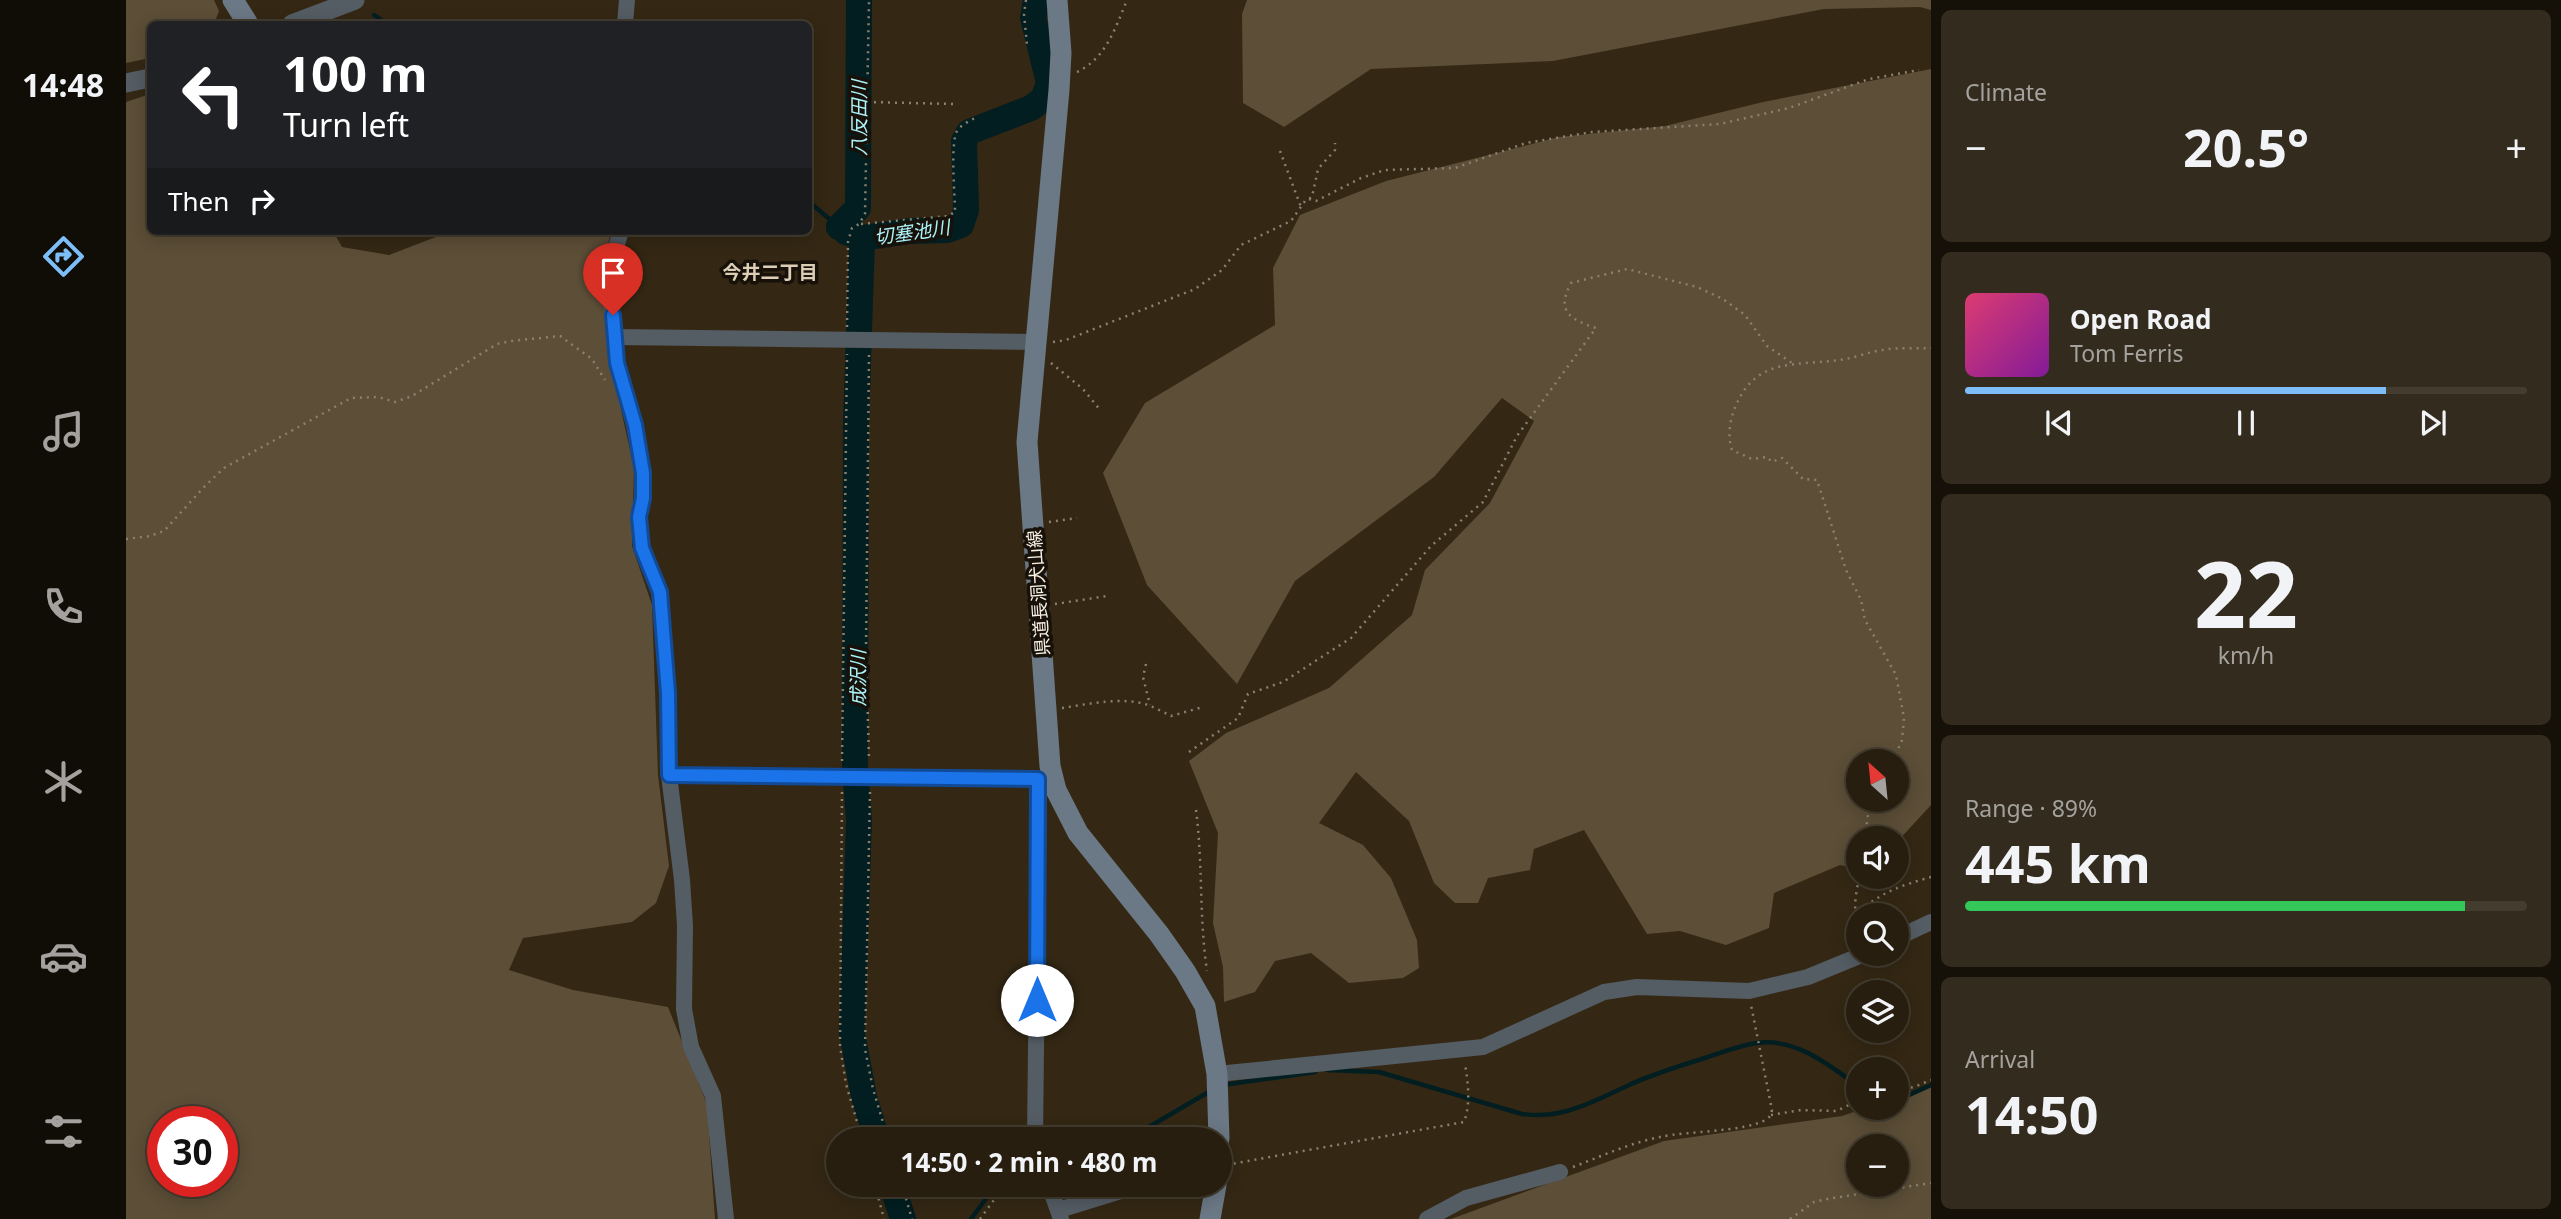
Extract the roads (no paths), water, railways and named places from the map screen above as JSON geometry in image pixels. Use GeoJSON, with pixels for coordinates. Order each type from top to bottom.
{"type":"FeatureCollection","features":[{"type":"Feature","properties":{"kind":"main road"},"geometry":{"type":"LineString","coordinates":[[233,0],[246,21]]}},
{"type":"Feature","properties":{"kind":"main road","name":"県道長洞犬山線"},"geometry":{"type":"LineString","coordinates":[[1057,0],[1061,52],[1027,442],[1045,710],[1045,779],[1078,833],[1159,934],[1203,1002],[1207,1011],[1217,1084],[1219,1127]]}},
{"type":"Feature","properties":{"kind":"main road"},"geometry":{"type":"LineString","coordinates":[[1210,1219],[1214,1197]]}},
{"type":"Feature","properties":{"kind":"street"},"geometry":{"type":"LineString","coordinates":[[300,21],[355,0]]}},
{"type":"Feature","properties":{"kind":"street"},"geometry":{"type":"LineString","coordinates":[[625,21],[627,0]]}},
{"type":"Feature","properties":{"kind":"street"},"geometry":{"type":"LineString","coordinates":[[126,83],[147,79]]}},
{"type":"Feature","properties":{"kind":"street"},"geometry":{"type":"LineString","coordinates":[[620,235],[610,271],[614,337],[617,363],[635,425],[643,473],[643,498],[639,517],[642,548],[660,592],[668,693],[669,775],[684,914],[684,1009],[691,1046],[713,1096],[726,1219]]}},
{"type":"Feature","properties":{"kind":"street"},"geometry":{"type":"LineString","coordinates":[[614,337],[859,339],[1035,350]]}},
{"type":"Feature","properties":{"kind":"street"},"geometry":{"type":"LineString","coordinates":[[669,775],[1045,779],[1035,1127]]}},
{"type":"Feature","properties":{"kind":"street"},"geometry":{"type":"LineString","coordinates":[[1909,933],[1931,922]]}},
{"type":"Feature","properties":{"kind":"street"},"geometry":{"type":"LineString","coordinates":[[1217,1084],[1492,1045],[1595,995],[1625,988],[1749,991],[1808,977],[1846,961]]}},
{"type":"Feature","properties":{"kind":"street"},"geometry":{"type":"LineString","coordinates":[[1427,1219],[1466,1198],[1560,1172]]}},
{"type":"Feature","properties":{"kind":"street"},"geometry":{"type":"LineString","coordinates":[[1054,1197],[1060,1214],[1107,1197]]}},
{"type":"Feature","properties":{"kind":"waterway","name":"八反田川"},"geometry":{"type":"LineString","coordinates":[[839,227],[858,208],[859,0]]}},
{"type":"Feature","properties":{"kind":"waterway","name":"切塞池川"},"geometry":{"type":"LineString","coordinates":[[846,232],[862,238],[910,231],[947,230],[961,225],[966,210],[964,141],[969,132],[1031,108],[1043,99],[1049,83],[1033,18],[1036,0]]}},
{"type":"Feature","properties":{"kind":"waterway"},"geometry":{"type":"LineString","coordinates":[[374,15],[383,21]]}},
{"type":"Feature","properties":{"kind":"waterway"},"geometry":{"type":"LineString","coordinates":[[812,204],[839,227]]}},
{"type":"Feature","properties":{"kind":"waterway","name":"成沢川"},"geometry":{"type":"LineString","coordinates":[[839,227],[862,238],[856,425],[855,768],[859,820],[852,1033],[864,1097],[873,1127]]}},
{"type":"Feature","properties":{"kind":"waterway"},"geometry":{"type":"LineString","coordinates":[[1327,1070],[1379,1072],[1522,1114],[1537,1115],[1577,1108],[1676,1067],[1740,1047],[1766,1042],[1809,1053],[1846,1078]]}},
{"type":"Feature","properties":{"kind":"waterway"},"geometry":{"type":"LineString","coordinates":[[1223,1085],[1315,1072]]}},
{"type":"Feature","properties":{"kind":"waterway"},"geometry":{"type":"LineString","coordinates":[[1909,1095],[1931,1085]]}},
{"type":"Feature","properties":{"kind":"waterway"},"geometry":{"type":"LineString","coordinates":[[1149,1127],[1212,1090]]}},
{"type":"Feature","properties":{"kind":"waterway","name":"成沢川"},"geometry":{"type":"LineString","coordinates":[[896,1197],[903,1219]]}},
{"type":"Feature","properties":{"kind":"waterway"},"geometry":{"type":"LineString","coordinates":[[971,1219],[987,1197]]}},
{"type":"Feature","properties":{"kind":"district","name":"今井二丁目"},"geometry":{"type":"Point","coordinates":[770,272]}}]}
